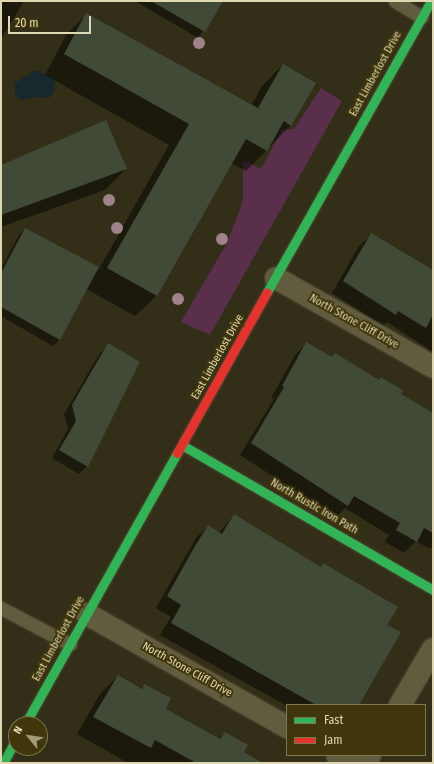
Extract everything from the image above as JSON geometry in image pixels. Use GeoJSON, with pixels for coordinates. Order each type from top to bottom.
{"type":"FeatureCollection","features":[{"type":"Feature","properties":{"kind":"street","name":"East Limberlost Drive"},"geometry":{"type":"LineString","coordinates":[[30,716],[430,1]]}},
{"type":"Feature","properties":{"kind":"street","name":"North Stone Cliff Drive"},"geometry":{"type":"LineString","coordinates":[[276,278],[433,366]]}},
{"type":"Feature","properties":{"kind":"street","name":"North Rustic Iron Path"},"geometry":{"type":"LineString","coordinates":[[182,444],[433,590]]}},
{"type":"Feature","properties":{"kind":"street","name":"North Stone Cliff Drive"},"geometry":{"type":"LineString","coordinates":[[87,614],[286,726]]}},
{"type":"Feature","properties":{"kind":"street"},"geometry":{"type":"LineString","coordinates":[[401,704],[433,649]]}},
{"type":"Feature","properties":{"kind":"street"},"geometry":{"type":"LineString","coordinates":[[3,763],[8,754]]}},
{"type":"Feature","properties":{"kind":"street"},"geometry":{"type":"LineString","coordinates":[[339,756],[351,763]]}},
{"type":"Feature","properties":{"kind":"lane"},"geometry":{"type":"LineString","coordinates":[[395,1],[422,17]]}},
{"type":"Feature","properties":{"kind":"lane"},"geometry":{"type":"LineString","coordinates":[[1,608],[70,644]]}},
{"type":"Feature","properties":{"kind":"shaded area"},"geometry":{"type":"Polygon","coordinates":[[[34,71],[40,71],[55,80],[55,91],[49,98],[37,97],[21,100],[15,95],[15,83],[34,71]]]}},
{"type":"Feature","properties":{"kind":"shaded area"},"geometry":{"type":"Polygon","coordinates":[[[321,88],[342,101],[210,335],[181,322],[227,243],[243,201],[243,160],[261,169],[282,130],[294,129],[321,88]]]}},
{"type":"Feature","properties":{"kind":"building"},"geometry":{"type":"Polygon","coordinates":[[[151,1],[223,1],[205,32],[151,1]]]}},
{"type":"Feature","properties":{"kind":"building"},"geometry":{"type":"Polygon","coordinates":[[[86,13],[258,108],[283,64],[316,83],[291,126],[284,121],[267,151],[246,139],[157,296],[107,268],[189,124],[64,54],[86,13]]]}},
{"type":"Feature","properties":{"kind":"building"},"geometry":{"type":"Polygon","coordinates":[[[106,120],[127,169],[1,215],[1,165],[106,120]]]}},
{"type":"Feature","properties":{"kind":"building"},"geometry":{"type":"Polygon","coordinates":[[[25,228],[99,267],[60,340],[1,307],[1,273],[25,228]]]}},
{"type":"Feature","properties":{"kind":"building"},"geometry":{"type":"Polygon","coordinates":[[[371,233],[433,270],[433,315],[426,328],[398,311],[396,315],[343,281],[371,233]]]}},
{"type":"Feature","properties":{"kind":"building"},"geometry":{"type":"Polygon","coordinates":[[[306,342],[332,357],[335,353],[379,380],[380,377],[403,390],[401,394],[433,413],[433,533],[424,528],[417,542],[396,530],[400,523],[354,496],[348,506],[251,443],[284,387],[282,386],[306,342]]]}},
{"type":"Feature","properties":{"kind":"building"},"geometry":{"type":"Polygon","coordinates":[[[108,343],[140,362],[88,467],[59,450],[76,421],[72,405],[108,343]]]}},
{"type":"Feature","properties":{"kind":"building"},"geometry":{"type":"Polygon","coordinates":[[[234,514],[321,567],[323,563],[398,607],[387,625],[401,632],[360,704],[314,704],[171,623],[181,605],[167,596],[195,546],[208,525],[222,534],[234,514]]]}},
{"type":"Feature","properties":{"kind":"building"},"geometry":{"type":"Polygon","coordinates":[[[118,675],[142,689],[144,684],[171,698],[166,709],[220,739],[225,732],[248,745],[244,752],[263,763],[196,763],[155,740],[151,748],[93,717],[118,675]]]}},
{"type":"Feature","properties":{"kind":"traffic: fast"},"geometry":{"type":"LineString","coordinates":[[267,292],[431,1]]}},
{"type":"Feature","properties":{"kind":"traffic: fast"},"geometry":{"type":"LineString","coordinates":[[182,445],[433,590]]}},
{"type":"Feature","properties":{"kind":"traffic: fast"},"geometry":{"type":"LineString","coordinates":[[29,716],[177,453]]}},
{"type":"Feature","properties":{"kind":"traffic: fast"},"geometry":{"type":"LineString","coordinates":[[3,763],[8,754]]}},
{"type":"Feature","properties":{"kind":"traffic: jam"},"geometry":{"type":"LineString","coordinates":[[177,453],[267,292]]}}]}
